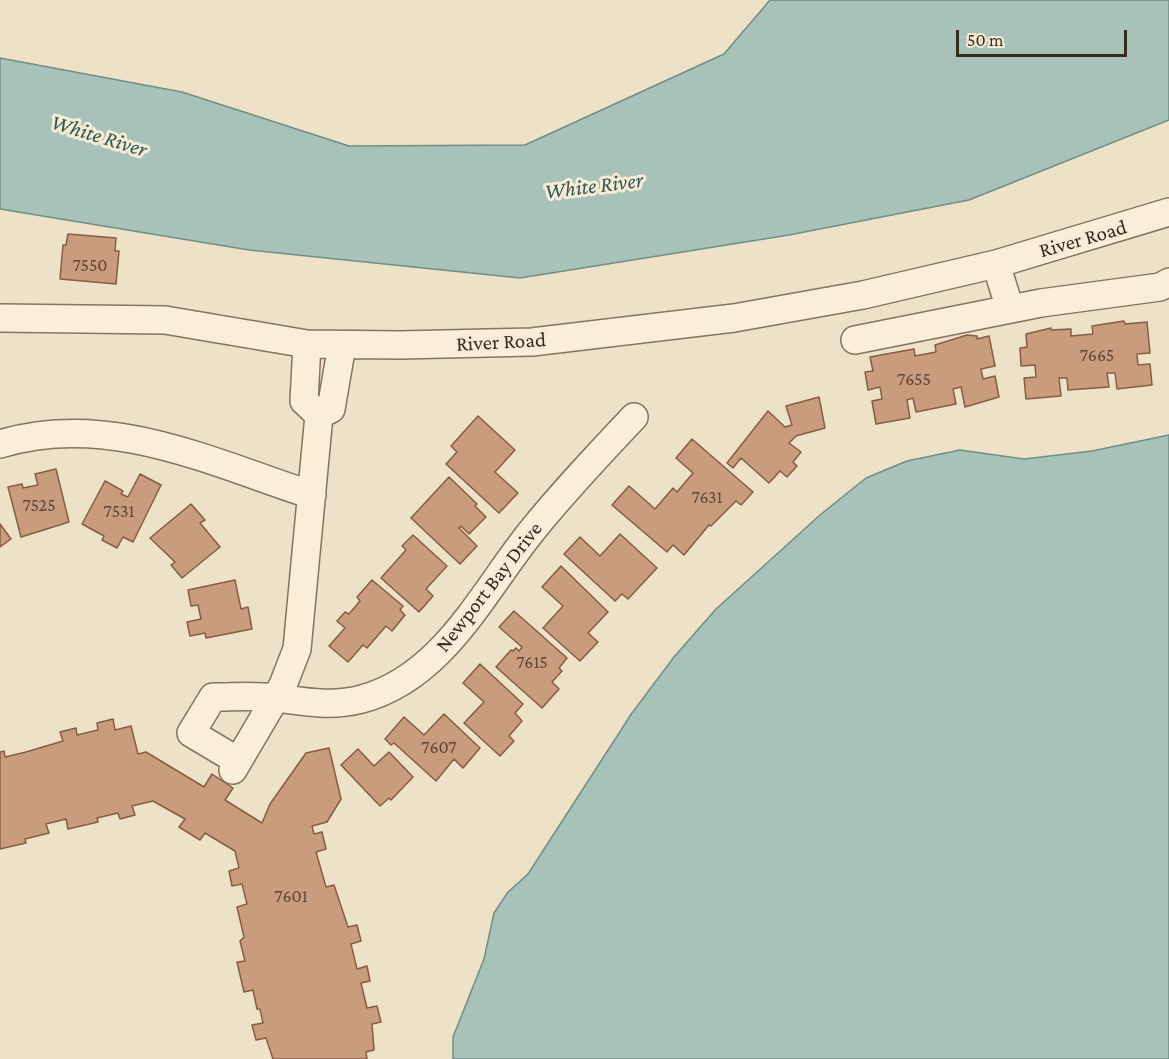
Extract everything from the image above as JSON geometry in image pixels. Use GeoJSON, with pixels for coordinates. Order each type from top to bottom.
{"type":"FeatureCollection","features":[{"type":"Feature","properties":{"kind":"street","name":"River Road"},"geometry":{"type":"LineString","coordinates":[[0,318],[165,320],[307,344],[532,342],[734,318],[863,295],[996,264],[1169,212]]}},
{"type":"Feature","properties":{"kind":"street"},"geometry":{"type":"LineString","coordinates":[[996,264],[1010,309]]}},
{"type":"Feature","properties":{"kind":"street"},"geometry":{"type":"LineString","coordinates":[[855,340],[1090,295],[1160,287],[1169,282]]}},
{"type":"Feature","properties":{"kind":"street"},"geometry":{"type":"LineString","coordinates":[[307,344],[304,402],[319,415]]}},
{"type":"Feature","properties":{"kind":"street"},"geometry":{"type":"LineString","coordinates":[[319,415],[331,408],[342,345]]}},
{"type":"Feature","properties":{"kind":"street"},"geometry":{"type":"LineString","coordinates":[[276,697],[292,663],[300,636],[319,415]]}},
{"type":"Feature","properties":{"kind":"street","name":"Newport Bay Drive"},"geometry":{"type":"LineString","coordinates":[[276,697],[235,765],[191,733],[213,697],[276,697],[316,704],[342,703],[382,692],[414,674],[445,647],[532,530],[634,417]]}},
{"type":"Feature","properties":{"kind":"street"},"geometry":{"type":"LineString","coordinates":[[0,444],[22,437],[60,432],[120,435],[171,448],[312,495]]}},
{"type":"Feature","properties":{"kind":"water","name":"White River"},"geometry":{"type":"Polygon","coordinates":[[[770,0],[1169,0],[1169,120],[969,200],[789,235],[520,278],[249,250],[0,209],[0,58],[182,92],[349,146],[525,145],[724,54],[770,0]]]}},
{"type":"Feature","properties":{"kind":"water"},"geometry":{"type":"Polygon","coordinates":[[[1169,435],[1169,1059],[453,1059],[453,1037],[484,959],[494,913],[508,892],[528,874],[632,713],[674,657],[716,609],[820,515],[866,478],[907,461],[960,450],[1024,459],[1092,451],[1169,435]]]}},
{"type":"Feature","properties":{"kind":"building"},"geometry":{"type":"Polygon","coordinates":[[[68,234],[116,238],[115,251],[119,251],[116,284],[60,279],[63,245],[66,245],[68,234]]]}},
{"type":"Feature","properties":{"kind":"building"},"geometry":{"type":"Polygon","coordinates":[[[1124,321],[1125,324],[1147,322],[1150,353],[1137,354],[1138,365],[1150,364],[1152,385],[1117,389],[1115,373],[1107,373],[1109,387],[1068,390],[1067,378],[1059,378],[1061,396],[1026,399],[1024,378],[1036,377],[1035,365],[1021,366],[1020,348],[1027,347],[1026,334],[1051,328],[1051,330],[1071,329],[1071,336],[1093,334],[1092,326],[1124,321]]]}},
{"type":"Feature","properties":{"kind":"building"},"geometry":{"type":"Polygon","coordinates":[[[967,335],[977,336],[977,339],[989,336],[995,366],[981,369],[983,379],[995,376],[999,397],[965,407],[961,387],[953,389],[956,404],[916,412],[913,398],[907,400],[910,418],[876,424],[872,401],[882,399],[880,387],[868,390],[865,372],[873,371],[870,357],[914,349],[915,356],[936,352],[935,345],[967,335]]]}},
{"type":"Feature","properties":{"kind":"building"},"geometry":{"type":"Polygon","coordinates":[[[819,397],[825,428],[796,436],[789,443],[801,452],[793,462],[797,466],[787,477],[780,471],[769,483],[741,458],[733,468],[727,463],[768,411],[785,427],[792,425],[786,406],[819,397]]]}},
{"type":"Feature","properties":{"kind":"building"},"geometry":{"type":"Polygon","coordinates":[[[478,416],[515,450],[495,472],[518,493],[499,513],[446,464],[457,452],[451,446],[478,416]]]}},
{"type":"Feature","properties":{"kind":"building"},"geometry":{"type":"Polygon","coordinates":[[[692,439],[753,492],[741,505],[736,501],[711,526],[709,525],[684,555],[673,545],[667,552],[612,505],[629,486],[655,509],[673,488],[677,492],[693,473],[676,458],[692,439]]]}},
{"type":"Feature","properties":{"kind":"building"},"geometry":{"type":"Polygon","coordinates":[[[56,469],[69,522],[21,537],[8,487],[22,484],[23,488],[38,485],[35,474],[56,469]]]}},
{"type":"Feature","properties":{"kind":"building"},"geometry":{"type":"Polygon","coordinates":[[[140,474],[161,485],[133,542],[123,537],[117,548],[102,540],[104,536],[82,524],[105,481],[123,491],[121,494],[128,497],[140,474]]]}},
{"type":"Feature","properties":{"kind":"building"},"geometry":{"type":"Polygon","coordinates":[[[449,477],[477,504],[475,506],[486,517],[469,534],[461,526],[459,528],[477,546],[460,564],[411,518],[449,477]]]}},
{"type":"Feature","properties":{"kind":"building"},"geometry":{"type":"Polygon","coordinates":[[[191,504],[205,520],[200,523],[220,547],[182,578],[171,565],[175,562],[150,538],[191,504]]]}},
{"type":"Feature","properties":{"kind":"building"},"geometry":{"type":"Polygon","coordinates":[[[0,524],[11,539],[0,547],[0,524]]]}},
{"type":"Feature","properties":{"kind":"building"},"geometry":{"type":"Polygon","coordinates":[[[620,534],[657,568],[628,599],[622,594],[615,601],[564,554],[580,537],[600,556],[620,534]]]}},
{"type":"Feature","properties":{"kind":"building"},"geometry":{"type":"Polygon","coordinates":[[[413,535],[447,566],[426,589],[433,596],[419,612],[381,578],[406,550],[402,546],[413,535]]]}},
{"type":"Feature","properties":{"kind":"building"},"geometry":{"type":"Polygon","coordinates":[[[561,566],[608,612],[588,633],[598,642],[580,661],[543,628],[563,606],[542,587],[561,566]]]}},
{"type":"Feature","properties":{"kind":"building"},"geometry":{"type":"Polygon","coordinates":[[[235,580],[241,609],[248,607],[252,629],[206,638],[205,633],[190,636],[187,622],[201,619],[198,605],[191,606],[188,590],[235,580]]]}},
{"type":"Feature","properties":{"kind":"building"},"geometry":{"type":"Polygon","coordinates":[[[372,580],[403,606],[400,610],[405,615],[392,631],[386,626],[367,648],[363,645],[348,662],[329,646],[345,628],[337,621],[345,612],[349,614],[360,601],[357,597],[372,580]]]}},
{"type":"Feature","properties":{"kind":"building"},"geometry":{"type":"Polygon","coordinates":[[[514,611],[567,658],[559,668],[562,671],[552,682],[559,689],[542,708],[496,667],[511,650],[516,648],[519,651],[522,647],[499,627],[514,611]]]}},
{"type":"Feature","properties":{"kind":"building"},"geometry":{"type":"Polygon","coordinates":[[[480,664],[523,704],[515,713],[522,721],[509,736],[514,741],[500,756],[464,723],[484,702],[463,683],[480,664]]]}},
{"type":"Feature","properties":{"kind":"building"},"geometry":{"type":"Polygon","coordinates":[[[444,714],[480,748],[463,768],[454,759],[436,781],[394,743],[391,745],[385,739],[404,717],[424,735],[444,714]]]}},
{"type":"Feature","properties":{"kind":"building"},"geometry":{"type":"Polygon","coordinates":[[[113,719],[115,730],[131,726],[138,754],[146,752],[204,787],[212,774],[233,788],[225,800],[262,823],[270,804],[306,753],[329,748],[341,799],[327,822],[312,826],[314,834],[322,832],[326,849],[316,852],[326,887],[334,885],[348,927],[357,925],[361,941],[351,944],[357,969],[367,966],[370,981],[361,983],[367,1008],[377,1006],[381,1022],[372,1024],[374,1050],[366,1052],[367,1059],[273,1059],[266,1038],[256,1040],[252,1025],[263,1023],[260,1009],[257,1009],[253,990],[244,992],[237,962],[245,961],[240,941],[244,937],[237,907],[247,904],[242,884],[232,886],[229,871],[239,868],[235,851],[205,833],[200,840],[179,827],[185,819],[153,801],[132,806],[135,815],[120,819],[118,813],[97,818],[98,822],[68,829],[66,819],[46,824],[49,833],[25,839],[26,843],[0,849],[0,752],[4,751],[5,757],[26,752],[63,741],[60,732],[76,728],[77,735],[98,730],[97,723],[113,719]]]}},
{"type":"Feature","properties":{"kind":"building"},"geometry":{"type":"Polygon","coordinates":[[[358,749],[374,766],[389,752],[413,777],[391,800],[389,798],[380,806],[341,765],[358,749]]]}}]}
